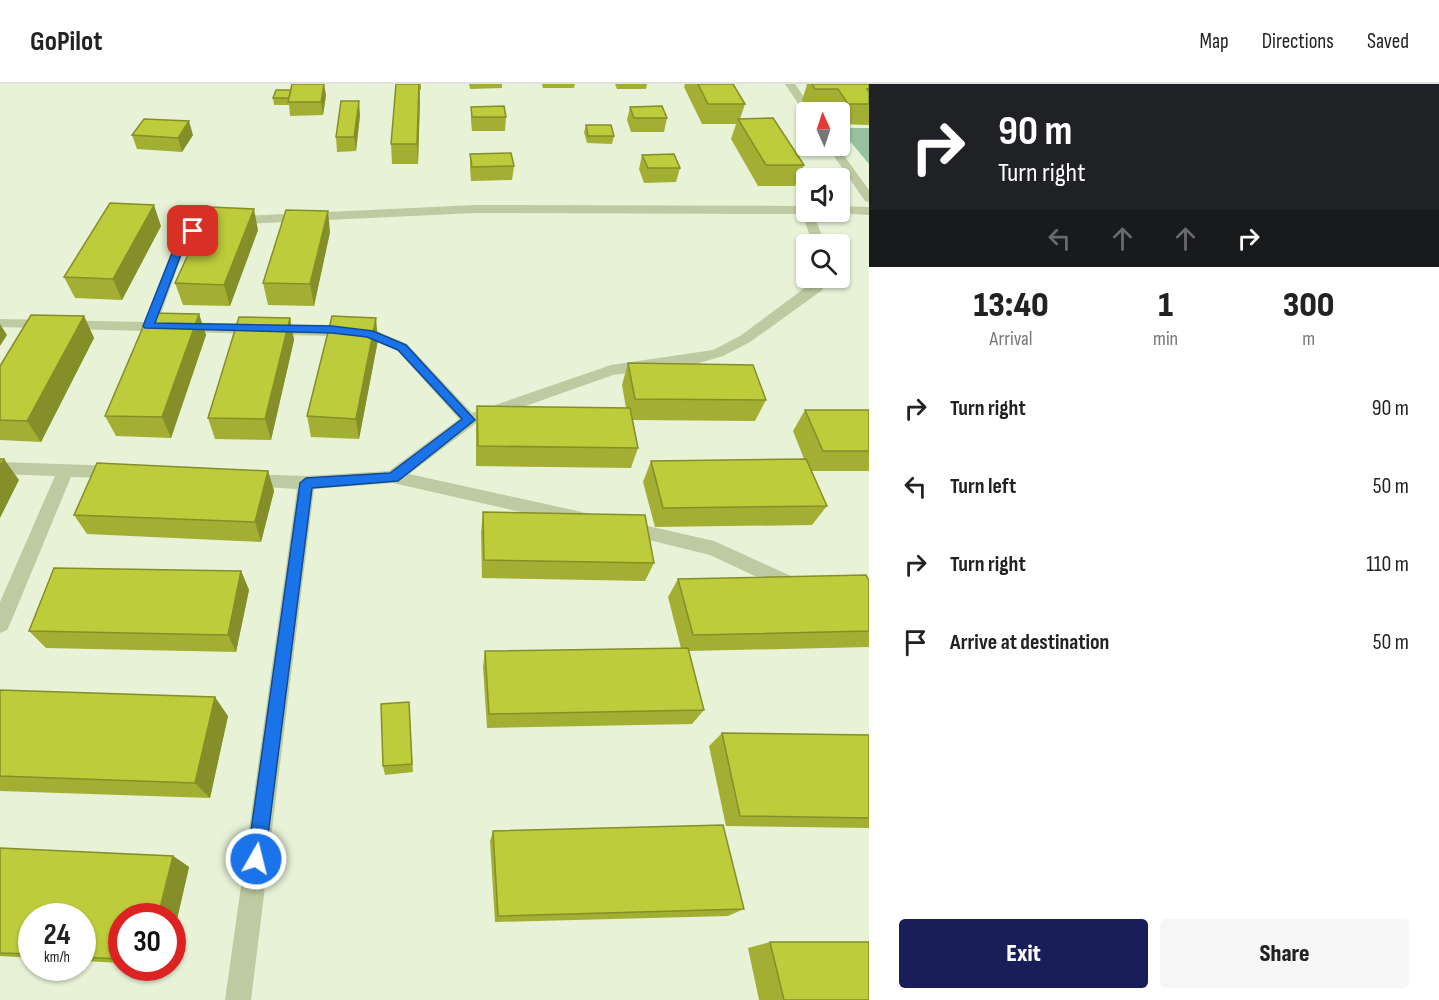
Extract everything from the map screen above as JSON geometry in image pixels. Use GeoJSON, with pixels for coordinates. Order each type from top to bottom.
{"type":"FeatureCollection","features":[{"type":"Feature","properties":{"kind":"street"},"geometry":{"type":"LineString","coordinates":[[789,84],[802,102]]}},
{"type":"Feature","properties":{"kind":"street"},"geometry":{"type":"LineString","coordinates":[[839,156],[869,198]]}},
{"type":"Feature","properties":{"kind":"street"},"geometry":{"type":"LineString","coordinates":[[149,326],[180,243],[193,231],[221,221],[475,209],[796,211]]}},
{"type":"Feature","properties":{"kind":"street"},"geometry":{"type":"LineString","coordinates":[[850,210],[869,210]]}},
{"type":"Feature","properties":{"kind":"street"},"geometry":{"type":"LineString","coordinates":[[393,477],[469,420],[611,370],[718,353],[745,339],[816,288]]}},
{"type":"Feature","properties":{"kind":"street"},"geometry":{"type":"LineString","coordinates":[[0,323],[332,330],[369,333],[402,347],[469,420]]}},
{"type":"Feature","properties":{"kind":"street"},"geometry":{"type":"LineString","coordinates":[[0,468],[135,473]]}},
{"type":"Feature","properties":{"kind":"street"},"geometry":{"type":"LineString","coordinates":[[0,624],[66,469]]}},
{"type":"Feature","properties":{"kind":"street"},"geometry":{"type":"LineString","coordinates":[[226,478],[306,483],[393,477],[714,548],[789,584],[812,584]]}},
{"type":"Feature","properties":{"kind":"street"},"geometry":{"type":"LineString","coordinates":[[238,1000],[306,483]]}},
{"type":"Feature","properties":{"kind":"green space"},"geometry":{"type":"Polygon","coordinates":[[[850,128],[869,128],[869,164],[850,141],[850,128]]]}},
{"type":"Feature","properties":{"kind":"building"},"geometry":{"type":"Polygon","coordinates":[[[292,84],[324,84],[321,102],[288,102],[292,84]]]}},
{"type":"Feature","properties":{"kind":"building"},"geometry":{"type":"Polygon","coordinates":[[[396,84],[419,84],[417,144],[391,144],[396,84]]]}},
{"type":"Feature","properties":{"kind":"building"},"geometry":{"type":"Polygon","coordinates":[[[698,84],[733,84],[745,104],[708,104],[698,84]]]}},
{"type":"Feature","properties":{"kind":"building"},"geometry":{"type":"Polygon","coordinates":[[[812,84],[869,84],[869,89],[867,89],[869,104],[850,104],[838,89],[815,89],[812,84]]]}},
{"type":"Feature","properties":{"kind":"building"},"geometry":{"type":"Polygon","coordinates":[[[276,90],[291,90],[289,98],[273,98],[276,90]]]}},
{"type":"Feature","properties":{"kind":"building"},"geometry":{"type":"Polygon","coordinates":[[[341,101],[359,101],[354,137],[336,137],[341,101]]]}},
{"type":"Feature","properties":{"kind":"building"},"geometry":{"type":"Polygon","coordinates":[[[504,106],[506,117],[472,117],[471,107],[504,106]]]}},
{"type":"Feature","properties":{"kind":"building"},"geometry":{"type":"Polygon","coordinates":[[[662,106],[667,118],[634,118],[630,107],[662,106]]]}},
{"type":"Feature","properties":{"kind":"building"},"geometry":{"type":"Polygon","coordinates":[[[773,118],[804,165],[766,165],[738,119],[773,118]]]}},
{"type":"Feature","properties":{"kind":"building"},"geometry":{"type":"Polygon","coordinates":[[[144,119],[189,121],[178,138],[132,135],[144,119]]]}},
{"type":"Feature","properties":{"kind":"building"},"geometry":{"type":"Polygon","coordinates":[[[586,125],[611,125],[614,136],[588,136],[586,125]]]}},
{"type":"Feature","properties":{"kind":"building"},"geometry":{"type":"Polygon","coordinates":[[[511,153],[514,166],[472,167],[470,154],[511,153]]]}},
{"type":"Feature","properties":{"kind":"building"},"geometry":{"type":"Polygon","coordinates":[[[674,154],[680,168],[648,168],[642,155],[674,154]]]}},
{"type":"Feature","properties":{"kind":"building"},"geometry":{"type":"Polygon","coordinates":[[[110,203],[154,205],[113,279],[64,277],[110,203]]]}},
{"type":"Feature","properties":{"kind":"building"},"geometry":{"type":"Polygon","coordinates":[[[210,207],[254,209],[224,285],[175,283],[210,207]]]}},
{"type":"Feature","properties":{"kind":"building"},"geometry":{"type":"Polygon","coordinates":[[[286,210],[328,211],[310,284],[263,283],[286,210]]]}},
{"type":"Feature","properties":{"kind":"building"},"geometry":{"type":"Polygon","coordinates":[[[149,313],[199,314],[162,417],[105,416],[149,313]]]}},
{"type":"Feature","properties":{"kind":"building"},"geometry":{"type":"Polygon","coordinates":[[[31,315],[84,316],[27,421],[0,420],[0,366],[31,315]]]}},
{"type":"Feature","properties":{"kind":"building"},"geometry":{"type":"Polygon","coordinates":[[[332,316],[376,318],[356,419],[307,416],[332,316]]]}},
{"type":"Feature","properties":{"kind":"building"},"geometry":{"type":"Polygon","coordinates":[[[239,317],[290,318],[265,419],[208,418],[239,317]]]}},
{"type":"Feature","properties":{"kind":"building"},"geometry":{"type":"Polygon","coordinates":[[[628,363],[753,365],[766,400],[635,399],[628,363]]]}},
{"type":"Feature","properties":{"kind":"building"},"geometry":{"type":"Polygon","coordinates":[[[477,406],[630,408],[638,448],[478,446],[477,406]]]}},
{"type":"Feature","properties":{"kind":"building"},"geometry":{"type":"Polygon","coordinates":[[[805,410],[869,410],[869,451],[823,451],[805,410]]]}},
{"type":"Feature","properties":{"kind":"building"},"geometry":{"type":"Polygon","coordinates":[[[806,459],[827,506],[663,508],[651,461],[806,459]]]}},
{"type":"Feature","properties":{"kind":"building"},"geometry":{"type":"Polygon","coordinates":[[[97,463],[268,471],[255,522],[74,515],[97,463]]]}},
{"type":"Feature","properties":{"kind":"building"},"geometry":{"type":"Polygon","coordinates":[[[483,512],[645,515],[654,563],[484,560],[483,512]]]}},
{"type":"Feature","properties":{"kind":"building"},"geometry":{"type":"Polygon","coordinates":[[[54,568],[241,571],[228,635],[29,631],[54,568]]]}},
{"type":"Feature","properties":{"kind":"building"},"geometry":{"type":"Polygon","coordinates":[[[866,575],[869,581],[869,631],[693,635],[678,579],[866,575]]]}},
{"type":"Feature","properties":{"kind":"building"},"geometry":{"type":"Polygon","coordinates":[[[688,648],[704,710],[489,714],[485,651],[688,648]]]}},
{"type":"Feature","properties":{"kind":"building"},"geometry":{"type":"Polygon","coordinates":[[[0,690],[215,697],[195,783],[0,776],[0,690]]]}},
{"type":"Feature","properties":{"kind":"building"},"geometry":{"type":"Polygon","coordinates":[[[409,702],[412,764],[383,766],[381,704],[409,702]]]}},
{"type":"Feature","properties":{"kind":"building"},"geometry":{"type":"Polygon","coordinates":[[[722,733],[869,735],[869,818],[740,816],[722,733]]]}},
{"type":"Feature","properties":{"kind":"building"},"geometry":{"type":"Polygon","coordinates":[[[723,825],[744,909],[498,916],[493,831],[723,825]]]}},
{"type":"Feature","properties":{"kind":"building"},"geometry":{"type":"Polygon","coordinates":[[[0,848],[173,856],[161,903],[108,903],[108,958],[96,958],[96,903],[18,903],[18,954],[0,953],[0,848]]]}},
{"type":"Feature","properties":{"kind":"building"},"geometry":{"type":"Polygon","coordinates":[[[770,942],[869,942],[869,1000],[784,1000],[770,942]]]}},
{"type":"Feature","properties":{"kind":"route"},"geometry":{"type":"LineString","coordinates":[[193,231],[180,243],[149,326],[332,330],[369,333],[402,347],[469,420],[393,477],[306,483],[256,859]]}}]}
